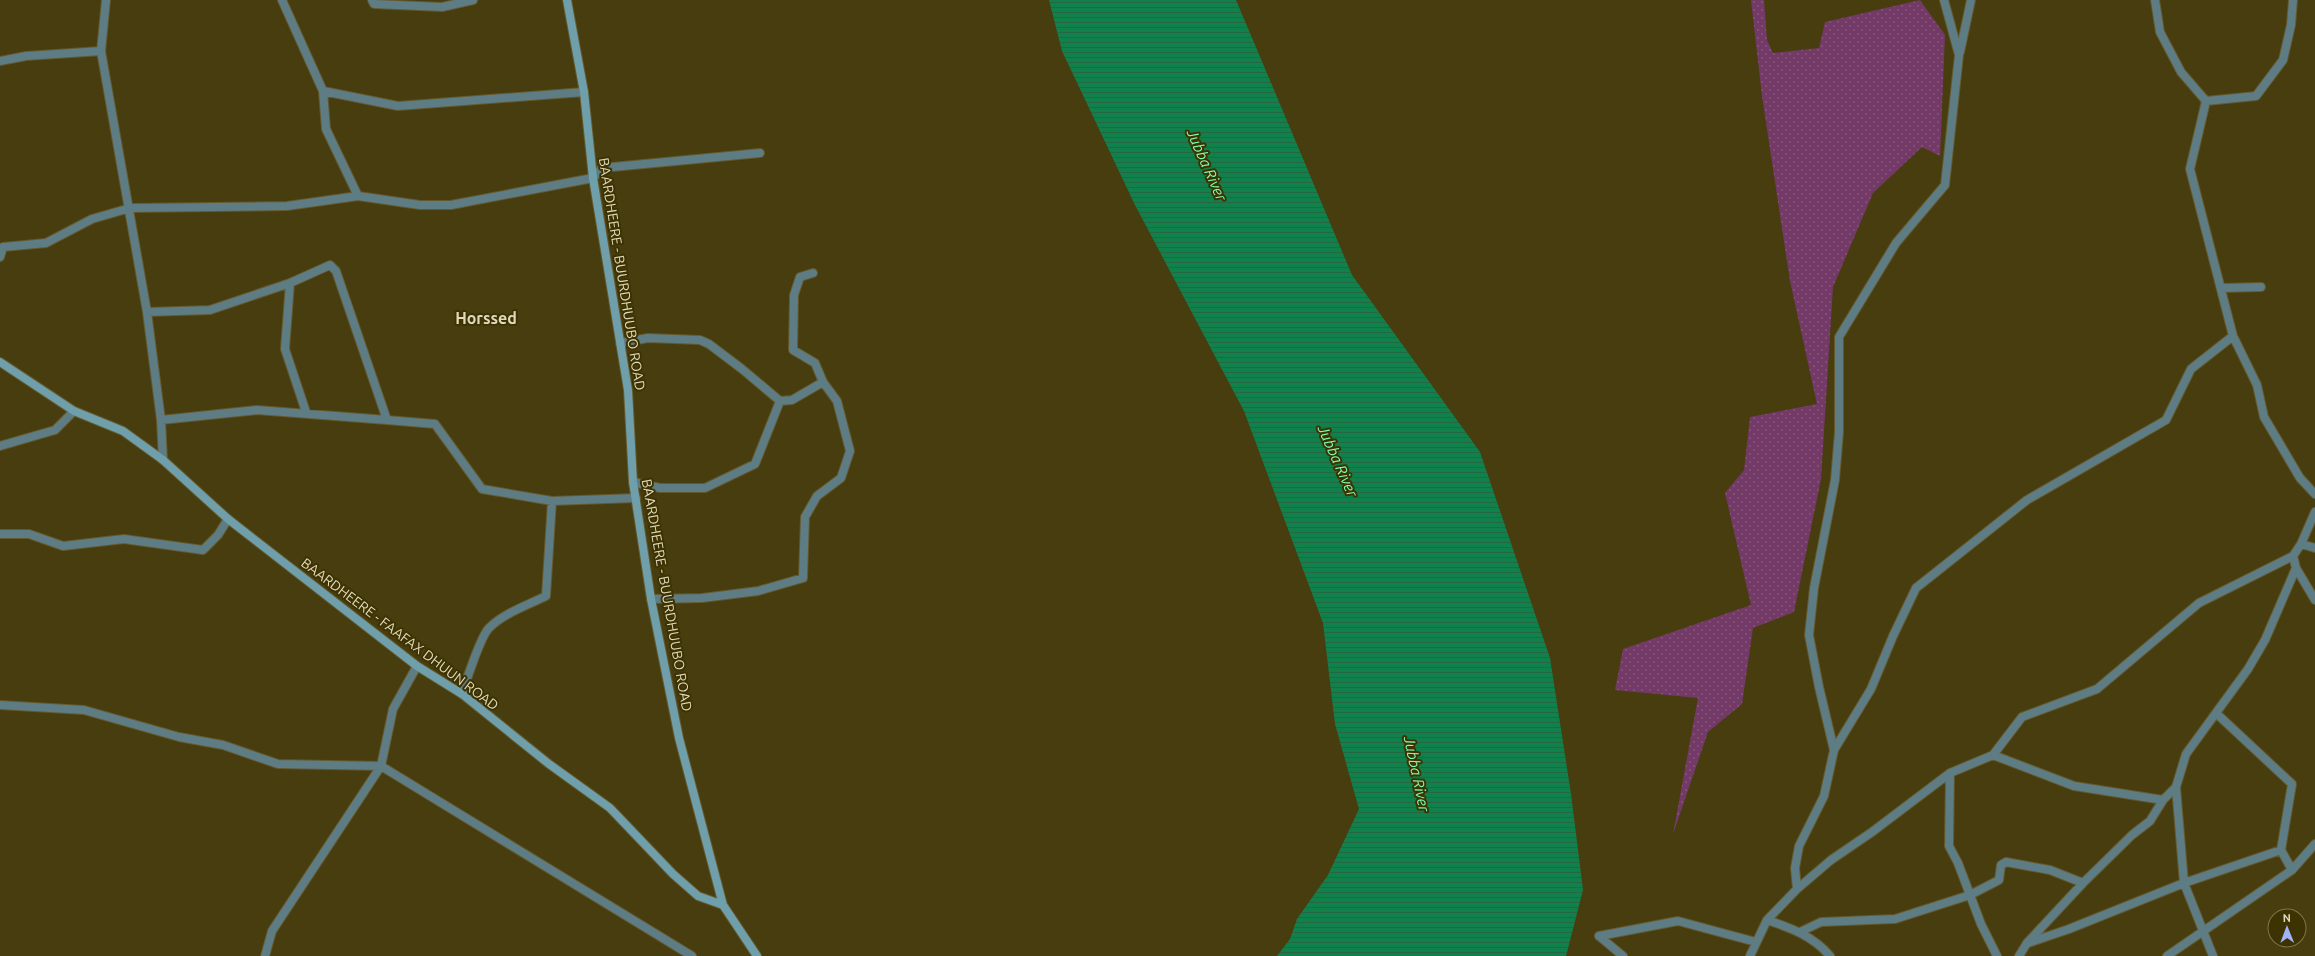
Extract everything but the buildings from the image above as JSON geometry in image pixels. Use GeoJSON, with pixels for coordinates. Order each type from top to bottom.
{"type":"FeatureCollection","features":[{"type":"Feature","properties":{"kind":"main road","name":"BAARDHEERE - BUURDHUUBO ROAD"},"geometry":{"type":"LineString","coordinates":[[567,0],[584,92],[592,178],[628,390],[633,482],[651,599],[678,738],[723,904]]}},
{"type":"Feature","properties":{"kind":"main road","name":"BAARDHEERE - FAAFAX DHUUN ROAD"},"geometry":{"type":"LineString","coordinates":[[0,362],[74,411],[123,431],[163,460],[228,520],[417,666],[462,694],[549,764],[610,808],[673,874],[698,896],[723,904]]}},
{"type":"Feature","properties":{"kind":"main road"},"geometry":{"type":"LineString","coordinates":[[723,904],[757,956]]}},
{"type":"Feature","properties":{"kind":"street"},"geometry":{"type":"LineString","coordinates":[[106,0],[101,51],[130,208],[147,312],[161,420],[163,460]]}},
{"type":"Feature","properties":{"kind":"street"},"geometry":{"type":"LineString","coordinates":[[282,0],[323,91],[326,129],[358,196]]}},
{"type":"Feature","properties":{"kind":"street"},"geometry":{"type":"LineString","coordinates":[[372,0],[374,4],[442,7],[473,0]]}},
{"type":"Feature","properties":{"kind":"street"},"geometry":{"type":"LineString","coordinates":[[1944,0],[1959,55]]}},
{"type":"Feature","properties":{"kind":"street"},"geometry":{"type":"LineString","coordinates":[[1834,750],[1819,687],[1809,635],[1814,588],[1835,480],[1839,432],[1839,337],[1896,244],[1945,184],[1959,55],[1971,0]]}},
{"type":"Feature","properties":{"kind":"street"},"geometry":{"type":"LineString","coordinates":[[2155,0],[2160,32],[2181,72],[2206,101]]}},
{"type":"Feature","properties":{"kind":"street"},"geometry":{"type":"LineString","coordinates":[[2206,101],[2256,96],[2283,60],[2291,25],[2294,0]]}},
{"type":"Feature","properties":{"kind":"street"},"geometry":{"type":"LineString","coordinates":[[0,61],[26,56],[101,51]]}},
{"type":"Feature","properties":{"kind":"street"},"geometry":{"type":"LineString","coordinates":[[323,91],[398,106],[584,92]]}},
{"type":"Feature","properties":{"kind":"street"},"geometry":{"type":"LineString","coordinates":[[2206,101],[2190,169],[2233,336],[2257,385],[2264,417],[2300,478],[2315,494]]}},
{"type":"Feature","properties":{"kind":"street"},"geometry":{"type":"LineString","coordinates":[[0,257],[3,247],[46,243],[92,219],[130,208],[287,206],[358,196],[420,205],[451,205],[592,178],[602,168],[760,153]]}},
{"type":"Feature","properties":{"kind":"street"},"geometry":{"type":"LineString","coordinates":[[147,312],[210,310],[290,283],[330,265],[336,271],[388,420]]}},
{"type":"Feature","properties":{"kind":"street"},"geometry":{"type":"LineString","coordinates":[[651,599],[702,598],[758,591],[803,578],[805,517],[817,496],[841,478],[850,450],[837,401],[823,382],[815,363],[793,350],[794,295],[800,277],[813,273]]}},
{"type":"Feature","properties":{"kind":"street"},"geometry":{"type":"LineString","coordinates":[[290,283],[285,349],[306,412]]}},
{"type":"Feature","properties":{"kind":"street"},"geometry":{"type":"LineString","coordinates":[[2221,288],[2261,287]]}},
{"type":"Feature","properties":{"kind":"street"},"geometry":{"type":"LineString","coordinates":[[1798,889],[1795,868],[1799,846],[1824,796],[1834,750],[1870,689],[1892,636],[1916,588],[2027,500],[2166,420],[2191,369],[2233,336]]}},
{"type":"Feature","properties":{"kind":"street"},"geometry":{"type":"LineString","coordinates":[[620,343],[648,338],[700,340],[709,344],[742,369],[780,401],[792,400],[823,382]]}},
{"type":"Feature","properties":{"kind":"street"},"geometry":{"type":"LineString","coordinates":[[633,482],[660,488],[705,488],[755,464],[780,401]]}},
{"type":"Feature","properties":{"kind":"street"},"geometry":{"type":"LineString","coordinates":[[161,420],[257,410],[306,412],[434,424],[482,489],[552,501],[636,498]]}},
{"type":"Feature","properties":{"kind":"street"},"geometry":{"type":"LineString","coordinates":[[0,446],[55,430],[74,411]]}},
{"type":"Feature","properties":{"kind":"street"},"geometry":{"type":"LineString","coordinates":[[462,694],[466,680],[488,628],[515,611],[546,596],[552,501]]}},
{"type":"Feature","properties":{"kind":"street"},"geometry":{"type":"LineString","coordinates":[[1750,956],[1767,920],[1798,889],[1831,860],[1872,832],[1950,773],[1993,755],[2022,717],[2097,689],[2199,603],[2293,556],[2315,512]]}},
{"type":"Feature","properties":{"kind":"street"},"geometry":{"type":"LineString","coordinates":[[0,534],[29,534],[63,546],[124,539],[204,550],[218,535],[228,520]]}},
{"type":"Feature","properties":{"kind":"street"},"geometry":{"type":"LineString","coordinates":[[2300,544],[2315,548]]}},
{"type":"Feature","properties":{"kind":"street"},"geometry":{"type":"LineString","coordinates":[[2293,556],[2296,568],[2315,600]]}},
{"type":"Feature","properties":{"kind":"street"},"geometry":{"type":"LineString","coordinates":[[2213,956],[2184,883],[2176,787],[2186,754],[2217,714],[2265,640],[2296,568]]}},
{"type":"Feature","properties":{"kind":"street"},"geometry":{"type":"LineString","coordinates":[[265,956],[272,931],[381,766],[393,709],[417,666]]}},
{"type":"Feature","properties":{"kind":"street"},"geometry":{"type":"LineString","coordinates":[[0,705],[84,710],[179,737],[223,745],[278,764],[381,766],[692,956]]}},
{"type":"Feature","properties":{"kind":"street"},"geometry":{"type":"LineString","coordinates":[[2217,714],[2292,784],[2281,850],[2292,870]]}},
{"type":"Feature","properties":{"kind":"street"},"geometry":{"type":"LineString","coordinates":[[1993,755],[2074,786],[2163,800]]}},
{"type":"Feature","properties":{"kind":"street"},"geometry":{"type":"LineString","coordinates":[[1950,773],[1949,846],[1958,863],[1970,895],[1997,956]]}},
{"type":"Feature","properties":{"kind":"street"},"geometry":{"type":"LineString","coordinates":[[2019,956],[2027,943],[2083,883],[2132,835],[2150,821],[2163,800],[2176,787]]}},
{"type":"Feature","properties":{"kind":"street"},"geometry":{"type":"LineString","coordinates":[[2167,956],[2292,870],[2315,844]]}},
{"type":"Feature","properties":{"kind":"street"},"geometry":{"type":"LineString","coordinates":[[2027,943],[2069,929],[2184,883],[2281,850]]}},
{"type":"Feature","properties":{"kind":"street"},"geometry":{"type":"LineString","coordinates":[[1800,932],[1821,922],[1895,919],[1970,895],[2000,880],[2001,865],[2006,862],[2050,870],[2083,883]]}},
{"type":"Feature","properties":{"kind":"street"},"geometry":{"type":"LineString","coordinates":[[1767,920],[1800,932],[1823,948],[1830,956]]}},
{"type":"Feature","properties":{"kind":"street"},"geometry":{"type":"LineString","coordinates":[[1623,956],[1599,936],[1678,921],[1756,942]]}},
{"type":"Feature","properties":{"kind":"shaded area"},"geometry":{"type":"Polygon","coordinates":[[[1751,0],[1764,0],[1767,40],[1773,53],[1819,48],[1825,22],[1920,0],[1945,35],[1940,156],[1922,147],[1873,193],[1833,287],[1821,479],[1794,612],[1753,628],[1742,704],[1708,732],[1673,834],[1698,698],[1615,690],[1623,649],[1751,605],[1725,493],[1744,470],[1750,417],[1817,404],[1790,281],[1762,96],[1751,0]]]}},
{"type":"Feature","properties":{"kind":"water","name":"Jubba River"},"geometry":{"type":"Polygon","coordinates":[[[1049,0],[1236,0],[1352,275],[1480,452],[1550,658],[1571,794],[1583,890],[1566,956],[1277,956],[1290,939],[1297,919],[1328,875],[1359,809],[1335,724],[1323,623],[1244,411],[1135,205],[1062,51],[1049,0]]]}},
{"type":"Feature","properties":{"kind":"district","name":"Horssed"},"geometry":{"type":"Point","coordinates":[486,318]}}]}
